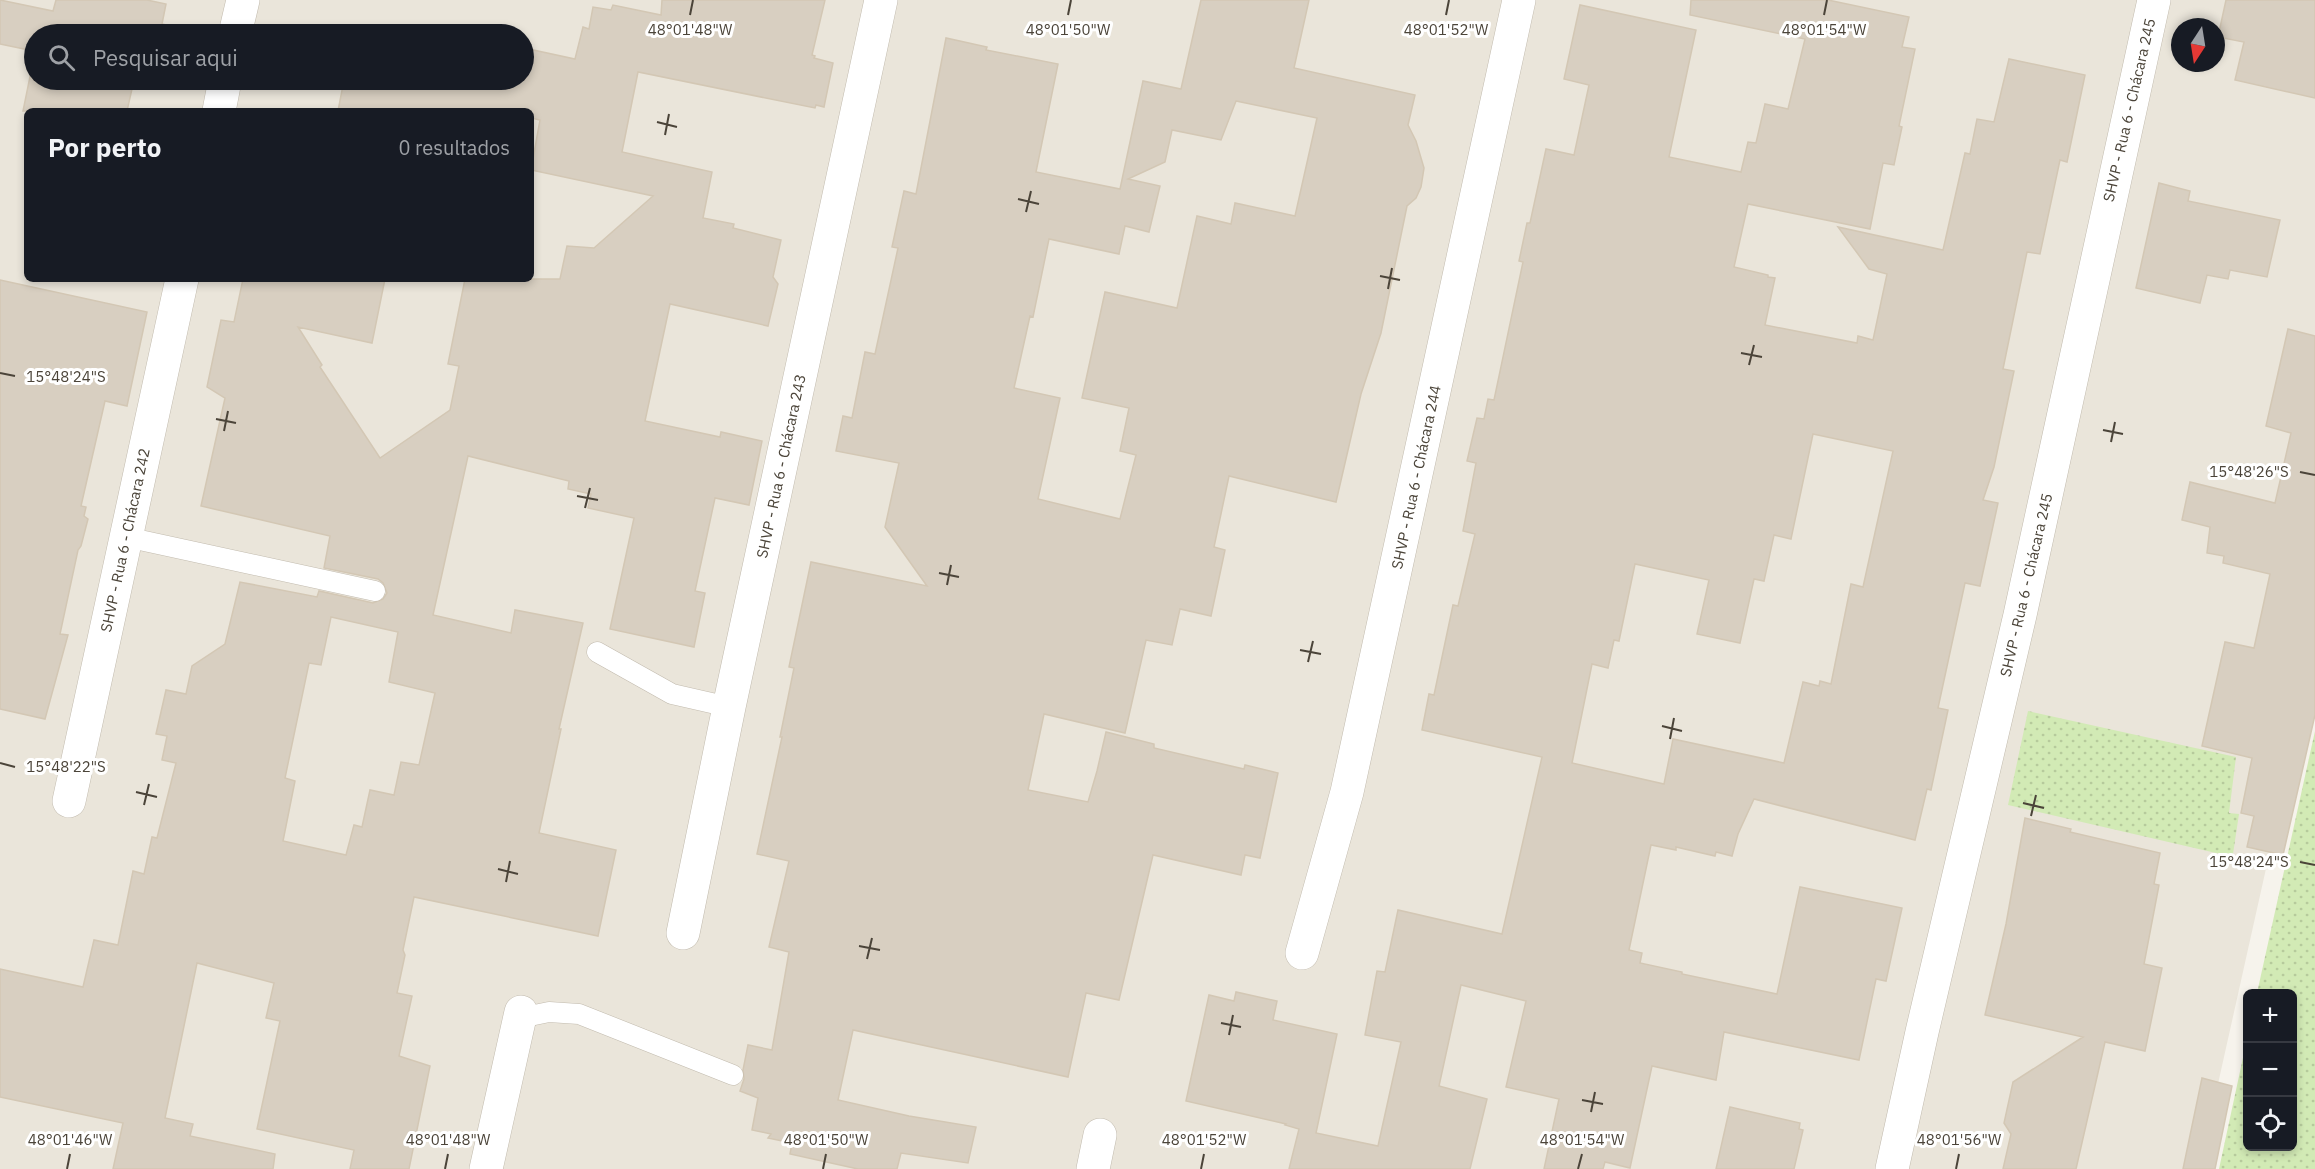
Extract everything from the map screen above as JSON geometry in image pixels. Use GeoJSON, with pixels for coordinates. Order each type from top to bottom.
{"type":"FeatureCollection","features":[{"type":"Feature","properties":{"kind":"street"},"geometry":{"type":"LineString","coordinates":[[237,24],[243,0]]}},
{"type":"Feature","properties":{"kind":"street","name":"SHVP - Rua 6 - Chácara 243"},"geometry":{"type":"LineString","coordinates":[[683,933],[729,707],[881,0]]}},
{"type":"Feature","properties":{"kind":"street","name":"SHVP - Rua 6 - Chácara 244"},"geometry":{"type":"LineString","coordinates":[[1302,952],[1347,792],[1519,0]]}},
{"type":"Feature","properties":{"kind":"street","name":"SHVP - Rua 6 - Chácara 245"},"geometry":{"type":"LineString","coordinates":[[1892,1169],[2020,615],[2154,0]]}},
{"type":"Feature","properties":{"kind":"street"},"geometry":{"type":"LineString","coordinates":[[220,108],[223,90]]}},
{"type":"Feature","properties":{"kind":"street","name":"SHVP - Rua 6 - Chácara 242"},"geometry":{"type":"LineString","coordinates":[[69,801],[181,282]]}},
{"type":"Feature","properties":{"kind":"street"},"geometry":{"type":"LineString","coordinates":[[486,1169],[520,1015]]}},
{"type":"Feature","properties":{"kind":"street"},"geometry":{"type":"LineString","coordinates":[[1093,1169],[1100,1135]]}},
{"type":"Feature","properties":{"kind":"lane"},"geometry":{"type":"LineString","coordinates":[[126,537],[375,591]]}},
{"type":"Feature","properties":{"kind":"lane"},"geometry":{"type":"LineString","coordinates":[[597,652],[672,694],[729,707]]}},
{"type":"Feature","properties":{"kind":"lane"},"geometry":{"type":"LineString","coordinates":[[520,1015],[549,1012],[579,1014],[733,1075]]}},
{"type":"Feature","properties":{"kind":"shaded area"},"geometry":{"type":"Polygon","coordinates":[[[0,0],[2315,0],[2315,649],[2199,1169],[0,1169],[0,0]]]}},
{"type":"Feature","properties":{"kind":"green space"},"geometry":{"type":"Polygon","coordinates":[[[2028,711],[2236,757],[2229,813],[2239,814],[2233,854],[2216,853],[2008,805],[2028,711]]]}},
{"type":"Feature","properties":{"kind":"green space"},"geometry":{"type":"Polygon","coordinates":[[[2315,731],[2315,1169],[2219,1169],[2243,1058],[2243,1151],[2297,1151],[2297,989],[2258,989],[2315,731]]]}},
{"type":"Feature","properties":{"kind":"building"},"geometry":{"type":"Polygon","coordinates":[[[0,0],[53,11],[56,0],[147,0],[166,4],[162,24],[24,24],[24,49],[0,44],[0,0]]]}},
{"type":"Feature","properties":{"kind":"building"},"geometry":{"type":"Polygon","coordinates":[[[662,0],[825,0],[812,55],[815,56],[814,58],[833,63],[824,107],[816,105],[815,108],[638,72],[622,152],[712,172],[703,218],[734,224],[733,228],[781,240],[773,277],[778,284],[768,326],[670,304],[645,421],[720,437],[721,432],[762,441],[749,505],[715,498],[695,591],[705,593],[694,647],[610,629],[634,518],[588,508],[591,494],[568,489],[569,481],[468,456],[433,615],[511,633],[515,610],[583,623],[539,833],[616,850],[598,936],[414,897],[397,993],[412,996],[399,1056],[430,1066],[409,1169],[350,1169],[354,1150],[257,1129],[280,1021],[266,1018],[274,983],[197,963],[165,1118],[193,1124],[190,1136],[275,1154],[273,1169],[113,1169],[123,1123],[0,1097],[0,969],[83,987],[94,940],[118,945],[133,871],[144,874],[152,837],[157,838],[176,763],[162,760],[167,736],[156,734],[166,690],[186,694],[192,666],[225,644],[240,582],[317,597],[319,591],[373,603],[383,599],[387,593],[383,583],[378,579],[324,568],[330,536],[201,506],[225,398],[207,387],[221,320],[234,322],[242,282],[384,282],[372,343],[298,327],[322,365],[320,367],[380,458],[450,410],[459,366],[448,364],[464,282],[534,282],[534,279],[560,279],[567,246],[594,248],[653,196],[534,171],[534,153],[540,120],[534,119],[534,108],[339,108],[342,90],[534,90],[534,50],[575,59],[583,27],[589,29],[593,7],[611,10],[613,5],[661,15],[662,0]],[[331,617],[321,665],[309,663],[285,778],[295,781],[283,841],[346,855],[354,825],[362,827],[370,790],[394,795],[401,762],[419,765],[435,693],[389,682],[398,632],[331,617]]]}},
{"type":"Feature","properties":{"kind":"building"},"geometry":{"type":"Polygon","coordinates":[[[1201,0],[1309,0],[1294,68],[1415,95],[1408,125],[1416,141],[1424,168],[1421,187],[1416,198],[1407,206],[1381,333],[1361,394],[1336,502],[1229,476],[1214,547],[1225,550],[1211,616],[1180,609],[1172,645],[1146,640],[1125,733],[1044,714],[1028,790],[1088,802],[1106,732],[1154,744],[1154,748],[1244,769],[1245,765],[1278,773],[1260,858],[1245,855],[1241,875],[1153,855],[1119,1000],[1086,993],[1068,1077],[853,1030],[838,1100],[909,1116],[976,1127],[968,1163],[901,1153],[897,1169],[858,1169],[790,1154],[792,1143],[768,1138],[771,1134],[752,1130],[758,1098],[740,1091],[744,1079],[743,1070],[748,1045],[772,1050],[789,952],[769,947],[789,861],[757,854],[782,737],[780,737],[794,668],[789,667],[811,562],[927,586],[885,527],[899,463],[836,451],[843,416],[852,418],[865,352],[875,354],[898,248],[892,247],[904,191],[916,194],[946,38],[987,47],[986,50],[1058,64],[1036,172],[1120,189],[1143,81],[1181,89],[1201,0]],[[1236,101],[1221,140],[1172,130],[1165,162],[1128,179],[1160,186],[1149,232],[1125,226],[1119,254],[1049,239],[1033,317],[1030,316],[1014,388],[1060,398],[1038,499],[1120,519],[1136,455],[1120,451],[1129,408],[1082,398],[1105,292],[1177,308],[1197,216],[1231,224],[1235,203],[1295,216],[1317,118],[1236,101]]]}},
{"type":"Feature","properties":{"kind":"building"},"geometry":{"type":"Polygon","coordinates":[[[1691,0],[1828,0],[1909,17],[1902,47],[1915,49],[1899,126],[1902,127],[1894,165],[1883,163],[1870,229],[1748,204],[1734,267],[1775,278],[1765,325],[1857,343],[1858,336],[1873,340],[1887,274],[1869,269],[1838,227],[1943,250],[1965,153],[1970,154],[1977,119],[1994,122],[2009,59],[2085,75],[2067,162],[2060,160],[2040,254],[2027,252],[2003,369],[2014,371],[1994,467],[1983,500],[1998,503],[1980,586],[1965,583],[1938,708],[1948,710],[1931,790],[1927,789],[1915,840],[1754,799],[1738,834],[1732,856],[1716,852],[1715,856],[1676,847],[1676,850],[1651,845],[1629,950],[1642,953],[1640,963],[1682,972],[1682,974],[1777,994],[1800,887],[1902,908],[1886,981],[1876,979],[1859,1060],[1724,1032],[1716,1080],[1652,1066],[1630,1168],[1605,1162],[1603,1169],[1544,1169],[1559,1099],[1506,1087],[1526,1001],[1461,985],[1439,1086],[1487,1099],[1470,1169],[1289,1169],[1299,1129],[1186,1101],[1209,995],[1234,1001],[1236,992],[1277,1001],[1273,1020],[1337,1034],[1316,1133],[1378,1146],[1401,1042],[1365,1035],[1377,971],[1385,972],[1398,910],[1502,934],[1542,757],[1422,730],[1429,694],[1434,695],[1453,605],[1458,606],[1475,534],[1463,531],[1476,463],[1467,461],[1477,418],[1484,419],[1488,399],[1494,400],[1523,262],[1519,261],[1546,149],[1574,155],[1589,85],[1564,79],[1580,5],[1696,30],[1669,157],[1741,172],[1748,142],[1756,143],[1765,104],[1788,109],[1805,39],[1690,15],[1691,0]],[[1813,434],[1791,539],[1774,535],[1764,581],[1754,579],[1740,643],[1697,634],[1709,580],[1635,564],[1619,641],[1614,640],[1608,668],[1592,664],[1572,763],[1664,784],[1673,739],[1784,763],[1803,682],[1819,686],[1820,681],[1831,684],[1851,584],[1863,587],[1893,451],[1813,434]]]}},
{"type":"Feature","properties":{"kind":"building"},"geometry":{"type":"Polygon","coordinates":[[[2226,0],[2315,0],[2315,98],[2235,80],[2244,42],[2225,38],[2225,18],[2222,18],[2226,0]]]}},
{"type":"Feature","properties":{"kind":"building"},"geometry":{"type":"Polygon","coordinates":[[[27,90],[132,90],[128,108],[24,108],[23,111],[27,90]]]}},
{"type":"Feature","properties":{"kind":"building"},"geometry":{"type":"Polygon","coordinates":[[[2159,183],[2190,191],[2188,201],[2280,220],[2267,277],[2230,270],[2228,279],[2207,275],[2200,303],[2136,288],[2159,183]]]}},
{"type":"Feature","properties":{"kind":"building"},"geometry":{"type":"Polygon","coordinates":[[[0,280],[147,312],[127,406],[105,401],[81,506],[86,507],[84,516],[88,519],[78,550],[60,634],[68,635],[45,719],[0,709],[0,280]]]}},
{"type":"Feature","properties":{"kind":"building"},"geometry":{"type":"Polygon","coordinates":[[[2288,329],[2315,336],[2315,715],[2283,855],[2247,847],[2254,816],[2241,813],[2252,758],[2202,746],[2225,642],[2254,648],[2270,574],[2223,563],[2224,556],[2207,553],[2210,527],[2182,520],[2190,482],[2275,503],[2291,433],[2266,426],[2288,329]]]}},
{"type":"Feature","properties":{"kind":"building"},"geometry":{"type":"Polygon","coordinates":[[[2025,818],[2071,829],[2070,832],[2160,853],[2154,884],[2159,885],[2144,964],[2162,968],[2145,1051],[2105,1042],[2076,1169],[2003,1169],[2011,1134],[2004,1123],[2013,1082],[2083,1037],[1985,1015],[2006,924],[2025,818]]]}},
{"type":"Feature","properties":{"kind":"building"},"geometry":{"type":"Polygon","coordinates":[[[2202,1078],[2232,1086],[2215,1169],[2183,1169],[2202,1078]]]}},
{"type":"Feature","properties":{"kind":"building"},"geometry":{"type":"Polygon","coordinates":[[[1730,1107],[1800,1123],[1799,1129],[1803,1130],[1794,1169],[1716,1169],[1730,1107]]]}}]}
